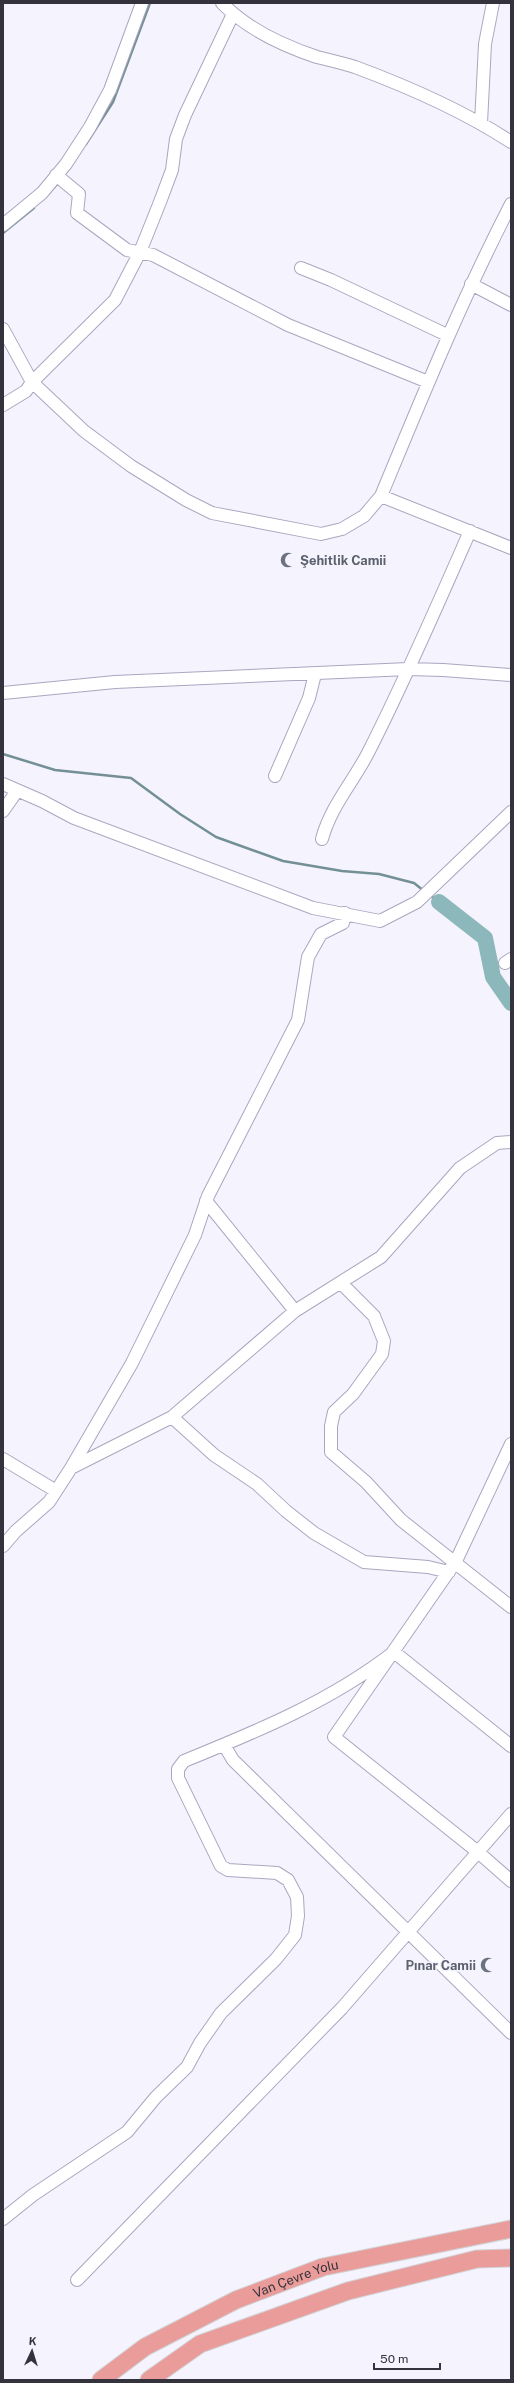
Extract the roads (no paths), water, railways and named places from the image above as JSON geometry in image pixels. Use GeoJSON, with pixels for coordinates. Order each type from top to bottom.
{"type":"FeatureCollection","features":[{"type":"Feature","properties":{"kind":"highway","name":"Van Çevre Yolu"},"geometry":{"type":"LineString","coordinates":[[101,2380],[145,2347],[229,2304],[323,2267],[511,2229]]}},
{"type":"Feature","properties":{"kind":"highway"},"geometry":{"type":"LineString","coordinates":[[149,2380],[200,2344],[348,2291],[477,2259],[511,2258]]}},
{"type":"Feature","properties":{"kind":"street"},"geometry":{"type":"LineString","coordinates":[[3,225],[59,177],[90,127],[110,90],[142,3]]}},
{"type":"Feature","properties":{"kind":"street"},"geometry":{"type":"LineString","coordinates":[[222,3],[233,14],[274,39],[315,56],[353,67],[417,92],[481,123],[511,142]]}},
{"type":"Feature","properties":{"kind":"street"},"geometry":{"type":"LineString","coordinates":[[481,123],[485,44],[493,3]]}},
{"type":"Feature","properties":{"kind":"street"},"geometry":{"type":"LineString","coordinates":[[3,405],[26,391],[32,382],[115,300],[140,252],[172,170],[176,139],[185,115],[233,14]]}},
{"type":"Feature","properties":{"kind":"street"},"geometry":{"type":"LineString","coordinates":[[59,177],[79,194],[77,213],[127,250],[153,255],[288,325],[428,382]]}},
{"type":"Feature","properties":{"kind":"street"},"geometry":{"type":"LineString","coordinates":[[3,329],[32,382],[84,431],[131,466],[186,500],[212,513],[321,534],[342,529],[364,516],[380,496],[447,335],[511,204]]}},
{"type":"Feature","properties":{"kind":"street"},"geometry":{"type":"LineString","coordinates":[[301,268],[331,280],[447,335]]}},
{"type":"Feature","properties":{"kind":"street"},"geometry":{"type":"LineString","coordinates":[[471,284],[511,305]]}},
{"type":"Feature","properties":{"kind":"street"},"geometry":{"type":"LineString","coordinates":[[380,496],[511,548]]}},
{"type":"Feature","properties":{"kind":"street"},"geometry":{"type":"LineString","coordinates":[[322,839],[327,822],[341,795],[360,770],[408,669],[470,531]]}},
{"type":"Feature","properties":{"kind":"street"},"geometry":{"type":"LineString","coordinates":[[3,693],[115,682],[408,669],[511,675]]}},
{"type":"Feature","properties":{"kind":"street"},"geometry":{"type":"LineString","coordinates":[[275,776],[309,698],[315,674]]}},
{"type":"Feature","properties":{"kind":"street"},"geometry":{"type":"LineString","coordinates":[[3,784],[42,801],[74,818],[313,908],[380,921],[416,902],[511,812]]}},
{"type":"Feature","properties":{"kind":"street"},"geometry":{"type":"LineString","coordinates":[[3,811],[17,791]]}},
{"type":"Feature","properties":{"kind":"street"},"geometry":{"type":"LineString","coordinates":[[3,1546],[16,1531],[48,1502],[56,1491],[132,1363],[195,1235],[206,1201],[298,1020],[308,957],[321,934],[343,922],[345,913]]}},
{"type":"Feature","properties":{"kind":"street"},"geometry":{"type":"LineString","coordinates":[[71,1468],[172,1417],[295,1311],[341,1284],[381,1257],[460,1168],[497,1143],[511,1142]]}},
{"type":"Feature","properties":{"kind":"street"},"geometry":{"type":"LineString","coordinates":[[206,1201],[295,1311]]}},
{"type":"Feature","properties":{"kind":"street"},"geometry":{"type":"LineString","coordinates":[[341,1284],[374,1316],[384,1341],[382,1354],[352,1394],[334,1412],[331,1426],[330,1452],[366,1482],[402,1520],[456,1561],[511,1607]]}},
{"type":"Feature","properties":{"kind":"street"},"geometry":{"type":"LineString","coordinates":[[172,1417],[214,1455],[257,1484],[286,1511],[314,1533],[364,1562],[428,1567],[449,1572]]}},
{"type":"Feature","properties":{"kind":"street"},"geometry":{"type":"LineString","coordinates":[[511,1444],[456,1561],[334,1737],[478,1852],[511,1881]]}},
{"type":"Feature","properties":{"kind":"street"},"geometry":{"type":"LineString","coordinates":[[3,1459],[56,1491]]}},
{"type":"Feature","properties":{"kind":"street"},"geometry":{"type":"LineString","coordinates":[[3,2219],[33,2195],[127,2132],[156,2097],[187,2067],[200,2043],[221,2013],[276,1959],[295,1935],[298,1916],[297,1897],[288,1880],[277,1873],[228,1870],[221,1866],[178,1778],[178,1769],[184,1761],[224,1745],[322,1700],[362,1677],[394,1652]]}},
{"type":"Feature","properties":{"kind":"street"},"geometry":{"type":"LineString","coordinates":[[394,1652],[511,1746]]}},
{"type":"Feature","properties":{"kind":"street"},"geometry":{"type":"LineString","coordinates":[[224,1745],[232,1760],[511,2034]]}},
{"type":"Feature","properties":{"kind":"street"},"geometry":{"type":"LineString","coordinates":[[77,2280],[342,2008],[409,1934],[511,1814]]}},
{"type":"Feature","properties":{"kind":"waterway"},"geometry":{"type":"LineString","coordinates":[[86,144],[113,102],[150,3]]}},
{"type":"Feature","properties":{"kind":"waterway"},"geometry":{"type":"LineString","coordinates":[[49,193],[59,182]]}},
{"type":"Feature","properties":{"kind":"waterway"},"geometry":{"type":"LineString","coordinates":[[3,233],[34,208]]}},
{"type":"Feature","properties":{"kind":"waterway"},"geometry":{"type":"LineString","coordinates":[[3,754],[55,770],[131,778],[180,814],[216,837],[283,861],[342,871],[379,874],[414,883],[424,891]]}},
{"type":"Feature","properties":{"kind":"waterway"},"geometry":{"type":"LineString","coordinates":[[430,895],[439,902]]}},
{"type":"Feature","properties":{"kind":"waterway"},"geometry":{"type":"LineString","coordinates":[[439,902],[485,938],[493,977],[511,1003]]}},
{"type":"Feature","properties":{"kind":"place","name":"Şehitlik Camii"},"geometry":{"type":"Point","coordinates":[288,560]}},
{"type":"Feature","properties":{"kind":"place","name":"Pınar Camii"},"geometry":{"type":"Point","coordinates":[488,1965]}}]}
